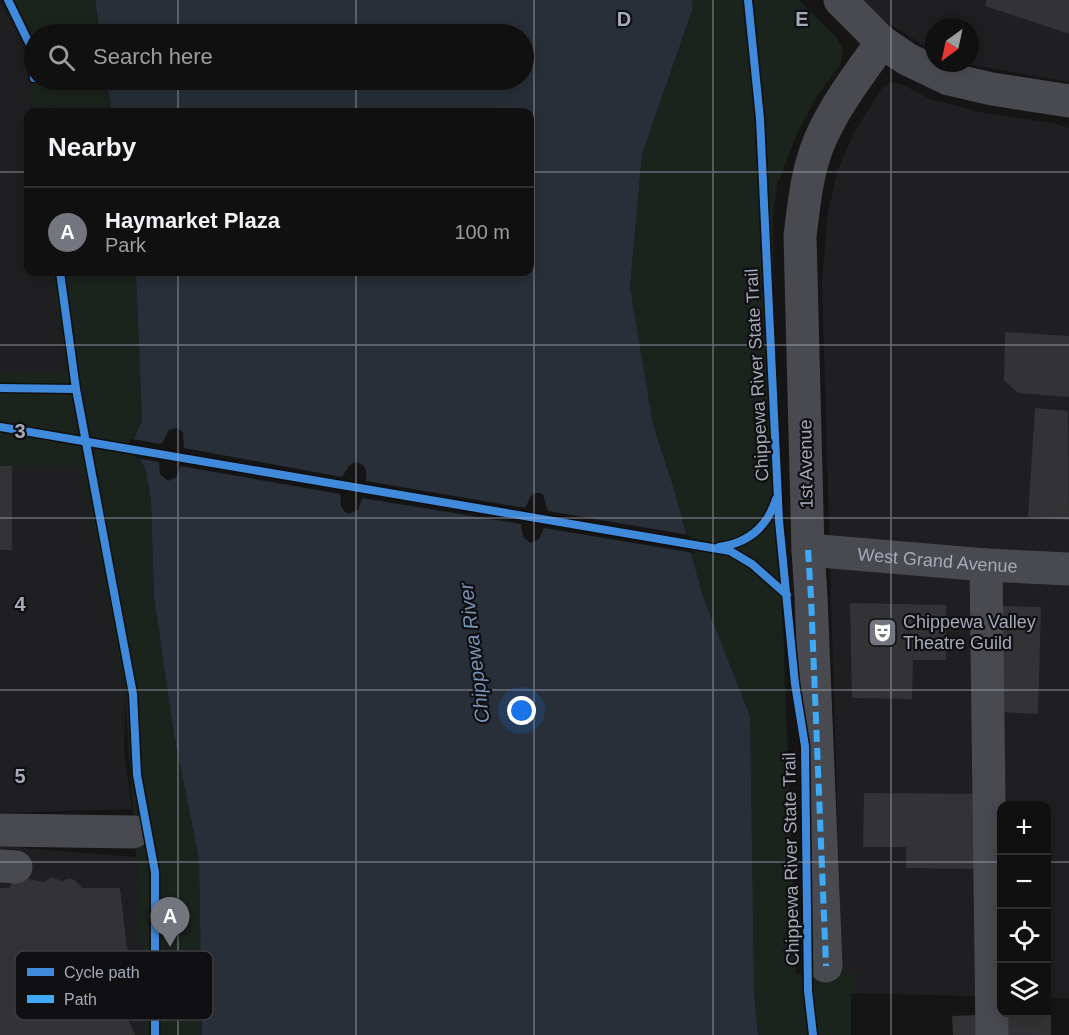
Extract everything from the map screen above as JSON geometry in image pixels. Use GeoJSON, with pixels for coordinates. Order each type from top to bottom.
{"type":"FeatureCollection","features":[{"type":"Feature","properties":{"kind":"street"},"geometry":{"type":"LineString","coordinates":[[840,0],[882,42],[908,59],[949,79],[992,89],[1069,101]]}},
{"type":"Feature","properties":{"kind":"street","name":"1st Avenue"},"geometry":{"type":"LineString","coordinates":[[826,966],[808,550],[800,236],[805,190],[819,141],[841,101],[882,42]]}},
{"type":"Feature","properties":{"kind":"street","name":"West Grand Avenue"},"geometry":{"type":"LineString","coordinates":[[808,550],[986,565],[1069,569]]}},
{"type":"Feature","properties":{"kind":"street"},"geometry":{"type":"LineString","coordinates":[[986,565],[992,1035]]}},
{"type":"Feature","properties":{"kind":"street"},"geometry":{"type":"LineString","coordinates":[[0,830],[133,832]]}},
{"type":"Feature","properties":{"kind":"shaded area"},"geometry":{"type":"Polygon","coordinates":[[[0,0],[24,49],[24,90],[30,90],[32,108],[24,108],[24,276],[52,276],[66,373],[0,371],[0,0]]]}},
{"type":"Feature","properties":{"kind":"shaded area"},"geometry":{"type":"Polygon","coordinates":[[[1,0],[95,0],[99,24],[24,24],[24,49],[1,0]]]}},
{"type":"Feature","properties":{"kind":"shaded area"},"geometry":{"type":"Polygon","coordinates":[[[692,0],[799,0],[837,38],[843,50],[841,64],[816,97],[797,134],[778,182],[773,214],[774,389],[796,975],[858,973],[851,993],[851,1035],[758,1035],[703,597],[674,489],[653,424],[630,287],[642,154],[692,11],[692,0]]]}},
{"type":"Feature","properties":{"kind":"shaded area"},"geometry":{"type":"Polygon","coordinates":[[[859,0],[1069,0],[1069,82],[979,66],[979,18],[925,18],[925,46],[868,10],[859,0]]]}},
{"type":"Feature","properties":{"kind":"shaded area"},"geometry":{"type":"Polygon","coordinates":[[[891,82],[903,85],[930,99],[985,113],[1053,123],[1069,128],[1069,998],[1051,998],[1051,801],[997,801],[997,997],[851,993],[857,973],[842,974],[822,281],[828,212],[838,169],[855,131],[882,88],[891,82]]]}},
{"type":"Feature","properties":{"kind":"shaded area"},"geometry":{"type":"Polygon","coordinates":[[[30,90],[108,90],[111,108],[32,108],[30,90]]]}},
{"type":"Feature","properties":{"kind":"shaded area"},"geometry":{"type":"Polygon","coordinates":[[[52,276],[136,276],[142,420],[132,444],[146,471],[151,501],[154,597],[174,735],[199,860],[201,951],[140,951],[125,694],[80,466],[0,466],[0,371],[66,372],[52,276]]]}},
{"type":"Feature","properties":{"kind":"shaded area"},"geometry":{"type":"Polygon","coordinates":[[[0,466],[80,466],[125,694],[124,752],[132,809],[0,813],[0,466]]]}},
{"type":"Feature","properties":{"kind":"shaded area"},"geometry":{"type":"Polygon","coordinates":[[[0,846],[136,857],[140,951],[15,951],[15,1020],[142,1020],[143,1035],[0,1035],[0,846]]]}},
{"type":"Feature","properties":{"kind":"shaded area"},"geometry":{"type":"Polygon","coordinates":[[[142,1020],[202,1020],[202,1035],[143,1035],[142,1020]]]}},
{"type":"Feature","properties":{"kind":"water","name":"Chippewa River"},"geometry":{"type":"Polygon","coordinates":[[[95,0],[692,0],[692,11],[642,154],[630,287],[653,424],[674,489],[703,597],[750,716],[754,992],[758,1035],[202,1035],[202,1020],[213,1020],[213,951],[201,951],[199,860],[174,735],[154,597],[151,501],[146,471],[132,444],[142,420],[136,276],[534,276],[534,108],[111,108],[108,90],[534,90],[534,24],[99,24],[95,0]]]}},
{"type":"Feature","properties":{"kind":"pier"},"geometry":{"type":"Polygon","coordinates":[[[177,428],[183,432],[184,448],[342,477],[349,466],[355,462],[363,465],[366,470],[366,481],[525,508],[534,493],[543,494],[548,511],[689,535],[694,553],[544,528],[539,539],[530,543],[523,537],[521,524],[362,498],[358,510],[349,514],[341,506],[340,494],[180,466],[177,477],[168,481],[160,474],[159,462],[136,458],[129,444],[131,439],[162,444],[169,430],[177,428]]]}},
{"type":"Feature","properties":{"kind":"building"},"geometry":{"type":"Polygon","coordinates":[[[987,0],[1069,0],[1069,34],[985,6],[987,0]]]}},
{"type":"Feature","properties":{"kind":"building"},"geometry":{"type":"Polygon","coordinates":[[[1005,332],[1069,336],[1069,397],[1018,393],[1004,380],[1005,332]]]}},
{"type":"Feature","properties":{"kind":"building"},"geometry":{"type":"Polygon","coordinates":[[[1035,408],[1068,411],[1069,520],[1028,517],[1035,408]]]}},
{"type":"Feature","properties":{"kind":"building"},"geometry":{"type":"Polygon","coordinates":[[[0,466],[12,466],[12,550],[0,550],[0,466]]]}},
{"type":"Feature","properties":{"kind":"building","name":"Chippewa Valley Theatre Guild"},"geometry":{"type":"Polygon","coordinates":[[[850,603],[946,605],[946,660],[913,660],[912,699],[852,698],[850,603]]]}},
{"type":"Feature","properties":{"kind":"building"},"geometry":{"type":"Polygon","coordinates":[[[1001,606],[1041,607],[1038,714],[996,712],[1001,606]]]}},
{"type":"Feature","properties":{"kind":"building"},"geometry":{"type":"Polygon","coordinates":[[[864,793],[980,794],[978,869],[906,868],[906,847],[863,847],[864,793]]]}},
{"type":"Feature","properties":{"kind":"building"},"geometry":{"type":"Polygon","coordinates":[[[51,877],[62,881],[70,878],[82,888],[120,888],[129,951],[15,951],[15,1020],[128,1020],[135,1035],[0,1035],[0,888],[9,888],[12,882],[29,879],[44,882],[51,877]]]}},
{"type":"Feature","properties":{"kind":"building"},"geometry":{"type":"Polygon","coordinates":[[[976,1015],[978,1035],[953,1035],[952,1016],[976,1015]]]}},
{"type":"Feature","properties":{"kind":"building"},"geometry":{"type":"Polygon","coordinates":[[[999,1017],[1051,1017],[1051,1035],[1000,1035],[999,1017]]]}},
{"type":"Feature","properties":{"kind":"marked path"},"geometry":{"type":"LineString","coordinates":[[808,550],[826,966]]}},
{"type":"Feature","properties":{"kind":"cycle path"},"geometry":{"type":"LineString","coordinates":[[8,0],[24,33]]}},
{"type":"Feature","properties":{"kind":"cycle path","name":"Chippewa River State Trail"},"geometry":{"type":"LineString","coordinates":[[748,0],[760,119],[779,521],[795,684],[805,746],[808,991],[813,1035]]}},
{"type":"Feature","properties":{"kind":"cycle path"},"geometry":{"type":"LineString","coordinates":[[61,276],[76,389],[133,694],[137,775],[155,872],[155,951]]}},
{"type":"Feature","properties":{"kind":"cycle path"},"geometry":{"type":"LineString","coordinates":[[0,388],[76,389]]}},
{"type":"Feature","properties":{"kind":"cycle path"},"geometry":{"type":"LineString","coordinates":[[0,427],[730,551],[752,564],[787,595]]}},
{"type":"Feature","properties":{"kind":"cycle path"},"geometry":{"type":"LineString","coordinates":[[719,547],[739,542],[755,532],[762,526],[776,499]]}},
{"type":"Feature","properties":{"kind":"cycle path"},"geometry":{"type":"LineString","coordinates":[[155,1020],[155,1035]]}},
{"type":"Feature","properties":{"kind":"place","name":"Chippewa Valley Theatre Guild"},"geometry":{"type":"Point","coordinates":[882,632]}},
{"type":"Feature","properties":{"kind":"place","name":"Haymarket Plaza"},"geometry":{"type":"Point","coordinates":[170,947]}}]}
